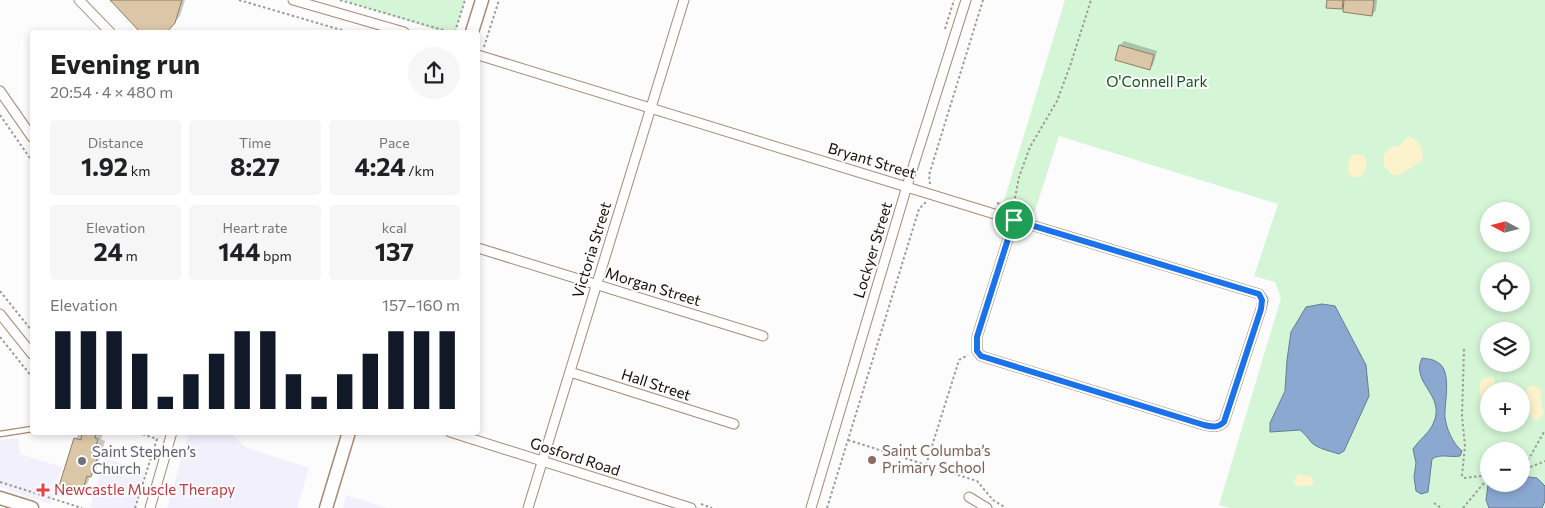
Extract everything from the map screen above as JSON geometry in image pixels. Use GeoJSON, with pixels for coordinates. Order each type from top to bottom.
{"type":"FeatureCollection","features":[{"type":"Feature","properties":{"kind":"main road"},"geometry":{"type":"LineString","coordinates":[[473,30],[482,0]]}},
{"type":"Feature","properties":{"kind":"main road"},"geometry":{"type":"LineString","coordinates":[[326,508],[348,435]]}},
{"type":"Feature","properties":{"kind":"main road"},"geometry":{"type":"LineString","coordinates":[[0,498],[32,508]]}},
{"type":"Feature","properties":{"kind":"street"},"geometry":{"type":"LineString","coordinates":[[79,0],[108,30]]}},
{"type":"Feature","properties":{"kind":"street"},"geometry":{"type":"LineString","coordinates":[[293,0],[378,29]]}},
{"type":"Feature","properties":{"kind":"street","name":"Victoria Street"},"geometry":{"type":"LineString","coordinates":[[528,508],[684,0]]}},
{"type":"Feature","properties":{"kind":"street","name":"Lockyer Street"},"geometry":{"type":"LineString","coordinates":[[811,508],[907,186],[966,0]]}},
{"type":"Feature","properties":{"kind":"street","name":"Bryant Street"},"geometry":{"type":"LineString","coordinates":[[480,52],[1014,220],[1259,294],[1262,300],[1261,309],[1226,418],[1220,426],[1204,425],[986,359],[977,351]]}},
{"type":"Feature","properties":{"kind":"street"},"geometry":{"type":"LineString","coordinates":[[0,91],[30,134]]}},
{"type":"Feature","properties":{"kind":"street"},"geometry":{"type":"LineString","coordinates":[[977,351],[977,337],[1014,220]]}},
{"type":"Feature","properties":{"kind":"street","name":"Morgan Street"},"geometry":{"type":"LineString","coordinates":[[480,249],[763,336]]}},
{"type":"Feature","properties":{"kind":"street"},"geometry":{"type":"LineString","coordinates":[[0,314],[30,352]]}},
{"type":"Feature","properties":{"kind":"street","name":"Hall Street"},"geometry":{"type":"LineString","coordinates":[[570,372],[734,424]]}},
{"type":"Feature","properties":{"kind":"street"},"geometry":{"type":"LineString","coordinates":[[150,508],[171,435]]}},
{"type":"Feature","properties":{"kind":"street","name":"Gosford Road"},"geometry":{"type":"LineString","coordinates":[[460,435],[692,505]]}},
{"type":"Feature","properties":{"kind":"street"},"geometry":{"type":"LineString","coordinates":[[969,497],[987,508]]}},
{"type":"Feature","properties":{"kind":"lane"},"geometry":{"type":"LineString","coordinates":[[0,434],[30,429]]}},
{"type":"Feature","properties":{"kind":"path"},"geometry":{"type":"LineString","coordinates":[[239,0],[341,30]]}},
{"type":"Feature","properties":{"kind":"path"},"geometry":{"type":"LineString","coordinates":[[340,0],[443,30]]}},
{"type":"Feature","properties":{"kind":"path"},"geometry":{"type":"LineString","coordinates":[[456,30],[465,0]]}},
{"type":"Feature","properties":{"kind":"path"},"geometry":{"type":"LineString","coordinates":[[480,52],[499,0]]}},
{"type":"Feature","properties":{"kind":"path"},"geometry":{"type":"LineString","coordinates":[[930,187],[929,175],[983,0]]}},
{"type":"Feature","properties":{"kind":"path"},"geometry":{"type":"LineString","coordinates":[[1013,208],[1019,176],[1030,147],[1056,101],[1070,66],[1091,0]]}},
{"type":"Feature","properties":{"kind":"path"},"geometry":{"type":"LineString","coordinates":[[0,115],[30,158]]}},
{"type":"Feature","properties":{"kind":"path"},"geometry":{"type":"LineString","coordinates":[[827,508],[918,209],[926,202]]}},
{"type":"Feature","properties":{"kind":"path"},"geometry":{"type":"LineString","coordinates":[[0,291],[30,328]]}},
{"type":"Feature","properties":{"kind":"path"},"geometry":{"type":"LineString","coordinates":[[0,337],[30,374]]}},
{"type":"Feature","properties":{"kind":"path"},"geometry":{"type":"LineString","coordinates":[[1464,349],[1462,416],[1465,446],[1462,475],[1464,478],[1480,477]]}},
{"type":"Feature","properties":{"kind":"path"},"geometry":{"type":"LineString","coordinates":[[926,465],[959,360],[977,351]]}},
{"type":"Feature","properties":{"kind":"path"},"geometry":{"type":"LineString","coordinates":[[1530,457],[1545,430]]}},
{"type":"Feature","properties":{"kind":"path"},"geometry":{"type":"LineString","coordinates":[[145,435],[157,439]]}},
{"type":"Feature","properties":{"kind":"path"},"geometry":{"type":"LineString","coordinates":[[135,508],[158,435]]}},
{"type":"Feature","properties":{"kind":"path"},"geometry":{"type":"LineString","coordinates":[[848,440],[977,481],[993,500],[1006,508]]}},
{"type":"Feature","properties":{"kind":"path"},"geometry":{"type":"LineString","coordinates":[[1530,466],[1545,461]]}},
{"type":"Feature","properties":{"kind":"path"},"geometry":{"type":"LineString","coordinates":[[0,482],[82,508]]}},
{"type":"Feature","properties":{"kind":"path"},"geometry":{"type":"LineString","coordinates":[[1463,508],[1480,487]]}},
{"type":"Feature","properties":{"kind":"path"},"geometry":{"type":"LineString","coordinates":[[1434,503],[1441,508]]}},
{"type":"Feature","properties":{"kind":"path"},"geometry":{"type":"LineString","coordinates":[[692,505],[712,508]]}},
{"type":"Feature","properties":{"kind":"shaded area"},"geometry":{"type":"Polygon","coordinates":[[[188,435],[233,435],[245,447],[309,468],[297,508],[167,508],[188,435]]]}},
{"type":"Feature","properties":{"kind":"shaded area"},"geometry":{"type":"Polygon","coordinates":[[[18,438],[20,454],[62,467],[50,504],[0,487],[0,440],[18,438]]]}},
{"type":"Feature","properties":{"kind":"shaded area"},"geometry":{"type":"Polygon","coordinates":[[[105,458],[145,471],[134,508],[95,508],[90,506],[105,458]]]}},
{"type":"Feature","properties":{"kind":"shaded area"},"geometry":{"type":"Polygon","coordinates":[[[346,495],[387,508],[343,508],[346,495]]]}},
{"type":"Feature","properties":{"kind":"green space"},"geometry":{"type":"Polygon","coordinates":[[[343,0],[465,0],[456,30],[436,30],[343,0]]]}},
{"type":"Feature","properties":{"kind":"green space","name":"O'Connell Park"},"geometry":{"type":"Polygon","coordinates":[[[1065,0],[1545,0],[1545,508],[1230,508],[1219,505],[1281,298],[1275,282],[1254,276],[1278,204],[1059,136],[1034,214],[1003,204],[1065,0]]]}},
{"type":"Feature","properties":{"kind":"sand"},"geometry":{"type":"Polygon","coordinates":[[[1408,137],[1413,138],[1421,146],[1423,155],[1421,162],[1403,173],[1392,175],[1384,166],[1384,155],[1391,147],[1399,146],[1408,137]]]}},
{"type":"Feature","properties":{"kind":"sand"},"geometry":{"type":"Polygon","coordinates":[[[1354,154],[1364,156],[1367,164],[1361,177],[1353,177],[1348,172],[1349,158],[1354,154]]]}},
{"type":"Feature","properties":{"kind":"sand"},"geometry":{"type":"Polygon","coordinates":[[[1483,378],[1494,378],[1494,382],[1481,382],[1483,378]]]}},
{"type":"Feature","properties":{"kind":"sand"},"geometry":{"type":"Polygon","coordinates":[[[1533,385],[1541,389],[1544,413],[1539,420],[1534,420],[1530,413],[1530,386],[1533,385]]]}},
{"type":"Feature","properties":{"kind":"sand"},"geometry":{"type":"Polygon","coordinates":[[[1298,474],[1311,476],[1314,483],[1302,487],[1295,485],[1294,480],[1298,474]]]}},
{"type":"Feature","properties":{"kind":"water"},"geometry":{"type":"Polygon","coordinates":[[[1322,304],[1335,306],[1366,365],[1369,396],[1344,451],[1339,454],[1317,446],[1300,430],[1270,432],[1270,423],[1285,391],[1291,332],[1306,307],[1322,304]]]}},
{"type":"Feature","properties":{"kind":"water"},"geometry":{"type":"Polygon","coordinates":[[[1422,358],[1435,361],[1442,366],[1445,372],[1447,387],[1445,417],[1448,431],[1462,451],[1460,456],[1439,456],[1432,459],[1428,492],[1421,494],[1416,491],[1414,477],[1416,463],[1413,449],[1433,424],[1436,414],[1436,405],[1433,397],[1421,375],[1422,358]]]}},
{"type":"Feature","properties":{"kind":"water"},"geometry":{"type":"Polygon","coordinates":[[[1530,477],[1537,478],[1545,486],[1545,501],[1542,508],[1489,508],[1486,500],[1487,492],[1530,492],[1530,477]]]}},
{"type":"Feature","properties":{"kind":"building"},"geometry":{"type":"Polygon","coordinates":[[[110,0],[182,0],[175,23],[169,30],[138,30],[110,0]]]}},
{"type":"Feature","properties":{"kind":"building"},"geometry":{"type":"Polygon","coordinates":[[[1327,0],[1343,0],[1342,9],[1326,8],[1327,0]]]}},
{"type":"Feature","properties":{"kind":"building"},"geometry":{"type":"Polygon","coordinates":[[[1344,0],[1374,0],[1372,16],[1343,12],[1344,0]]]}},
{"type":"Feature","properties":{"kind":"building"},"geometry":{"type":"Polygon","coordinates":[[[1119,45],[1154,55],[1150,70],[1115,60],[1119,45]]]}},
{"type":"Feature","properties":{"kind":"building","name":"Saint Stephen’s Church"},"geometry":{"type":"Polygon","coordinates":[[[82,435],[96,435],[95,438],[98,439],[96,445],[101,446],[91,477],[87,476],[83,490],[69,485],[67,489],[59,486],[74,438],[81,440],[82,435]]]}},
{"type":"Feature","properties":{"kind":"place","name":"Saint Columba’s Primary School"},"geometry":{"type":"Point","coordinates":[872,460]}},
{"type":"Feature","properties":{"kind":"place","name":"Saint Stephen’s Church"},"geometry":{"type":"Point","coordinates":[82,461]}},
{"type":"Feature","properties":{"kind":"place","name":"Newcastle Muscle Therapy"},"geometry":{"type":"Point","coordinates":[43,490]}},
{"type":"Feature","properties":{"kind":"route"},"geometry":{"type":"LineString","coordinates":[[1014,220],[1259,294],[1262,300],[1261,309],[1224,422],[1220,426],[1204,425],[981,356],[977,351],[977,337],[1014,220]]}}]}
